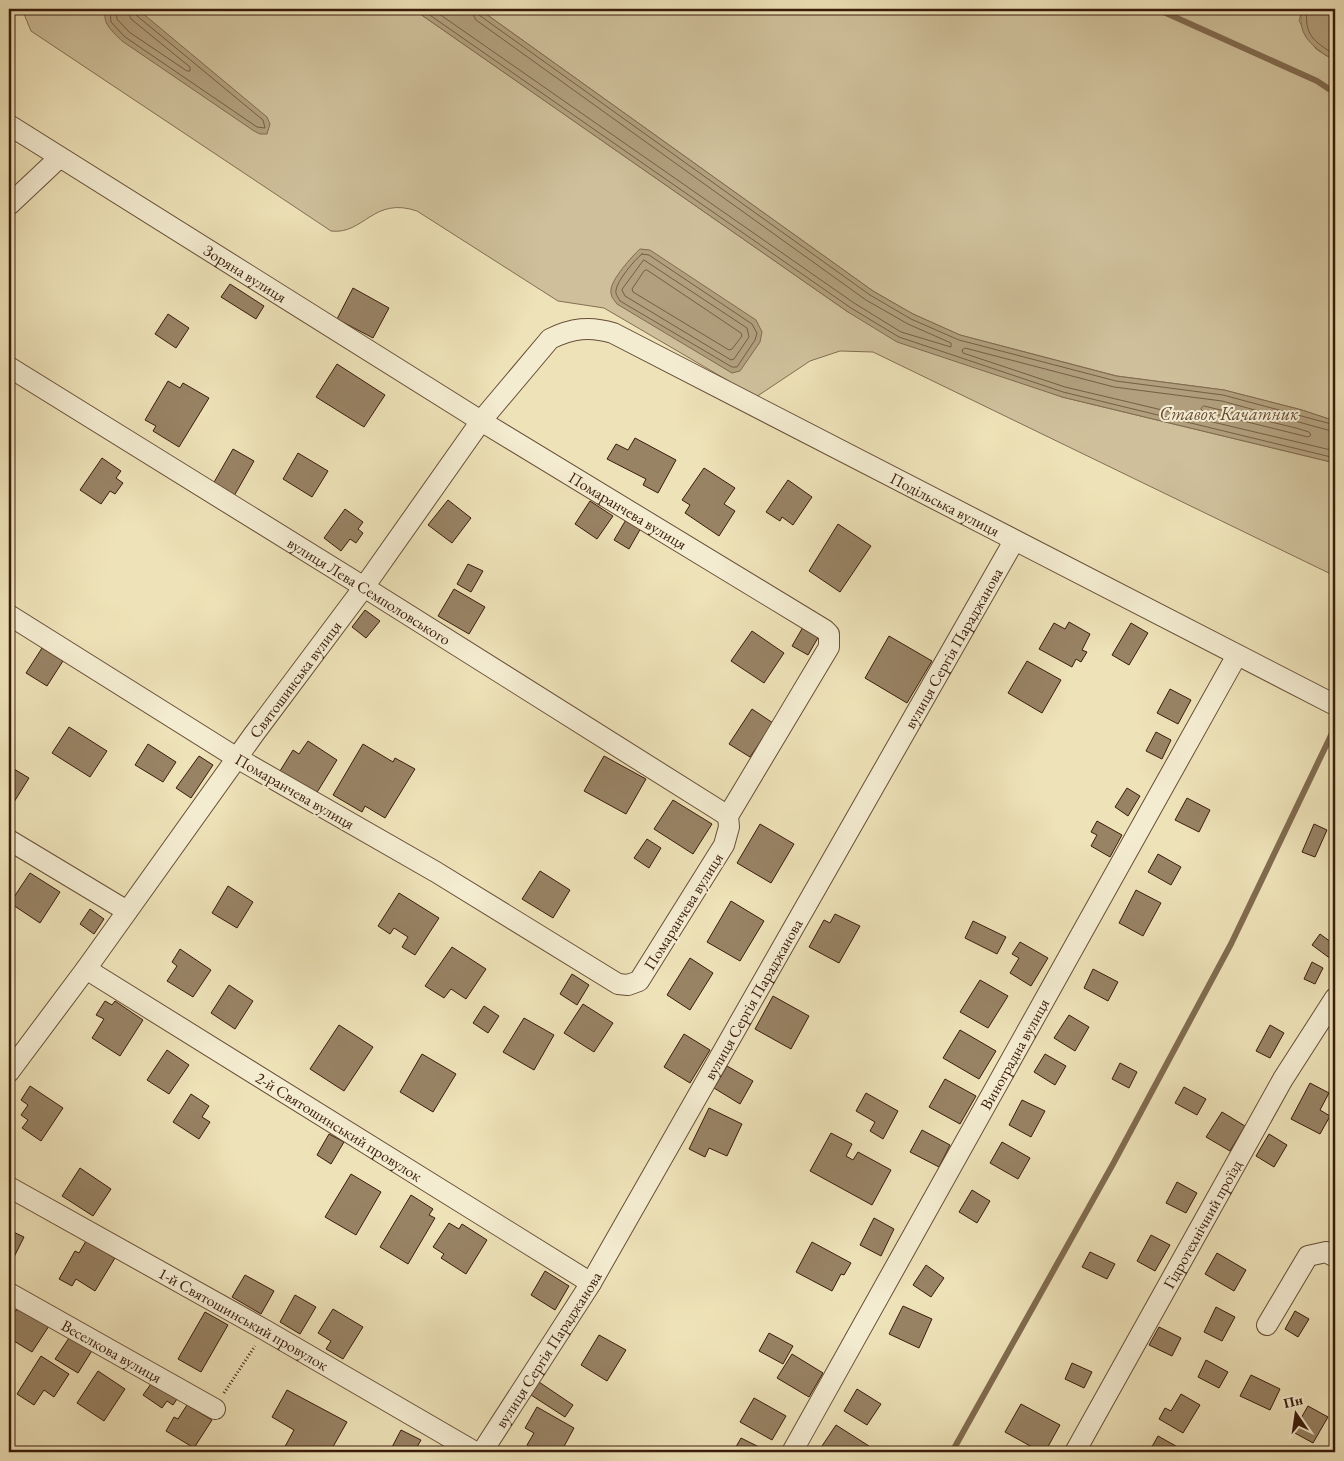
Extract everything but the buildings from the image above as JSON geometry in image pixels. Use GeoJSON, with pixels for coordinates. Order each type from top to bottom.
{"type":"FeatureCollection","features":[{"type":"Feature","properties":{"kind":"street","name":"Зоряна вулиця"},"geometry":{"type":"LineString","coordinates":[[9,126],[481,421]]}},
{"type":"Feature","properties":{"kind":"street"},"geometry":{"type":"LineString","coordinates":[[9,205],[59,158]]}},
{"type":"Feature","properties":{"kind":"street","name":"Подільська вулиця"},"geometry":{"type":"LineString","coordinates":[[550,339],[581,328],[597,328],[613,334],[1335,705]]}},
{"type":"Feature","properties":{"kind":"street","name":"Святошинська вулиця"},"geometry":{"type":"LineString","coordinates":[[9,1072],[364,587],[481,421],[550,339]]}},
{"type":"Feature","properties":{"kind":"street","name":"вулиця Лева Семполовського"},"geometry":{"type":"LineString","coordinates":[[9,367],[728,816]]}},
{"type":"Feature","properties":{"kind":"street","name":"Помаранчева вулиця"},"geometry":{"type":"LineString","coordinates":[[9,615],[237,758],[436,872],[618,984],[628,985],[639,981],[724,845],[729,827],[728,816],[829,647],[829,634],[481,421]]}},
{"type":"Feature","properties":{"kind":"street","name":"вулиця Сергія Параджанова"},"geometry":{"type":"LineString","coordinates":[[482,1452],[591,1283],[1014,541]]}},
{"type":"Feature","properties":{"kind":"street","name":"Виноградна вулиця"},"geometry":{"type":"LineString","coordinates":[[792,1452],[1237,655]]}},
{"type":"Feature","properties":{"kind":"street"},"geometry":{"type":"LineString","coordinates":[[9,840],[127,911]]}},
{"type":"Feature","properties":{"kind":"street","name":"2-й Святошинський провулок"},"geometry":{"type":"LineString","coordinates":[[86,969],[591,1283]]}},
{"type":"Feature","properties":{"kind":"street","name":"Гідротехнічний проїзд"},"geometry":{"type":"LineString","coordinates":[[1075,1452],[1283,1079],[1335,998]]}},
{"type":"Feature","properties":{"kind":"street","name":"1-й Святошинський провулок"},"geometry":{"type":"LineString","coordinates":[[9,1187],[265,1330],[475,1452]]}},
{"type":"Feature","properties":{"kind":"street"},"geometry":{"type":"LineString","coordinates":[[1267,1325],[1308,1256],[1326,1252],[1335,1257]]}},
{"type":"Feature","properties":{"kind":"street","name":"Веселкова вулиця"},"geometry":{"type":"LineString","coordinates":[[9,1293],[215,1408]]}},
{"type":"Feature","properties":{"kind":"path"},"geometry":{"type":"LineString","coordinates":[[215,1408],[265,1330]]}},
{"type":"Feature","properties":{"kind":"shaded area"},"geometry":{"type":"Polygon","coordinates":[[[22,9],[413,9],[848,312],[1062,397],[1335,463],[1335,576],[873,352],[840,351],[810,361],[756,397],[604,308],[558,301],[417,211],[390,208],[342,231],[331,231],[31,31],[22,9]]]}},
{"type":"Feature","properties":{"kind":"shaded area"},"geometry":{"type":"Polygon","coordinates":[[[479,9],[1302,9],[1299,21],[1316,49],[1335,61],[1335,421],[1302,410],[1224,390],[1117,376],[960,335],[913,314],[873,291],[479,9]]]}},
{"type":"Feature","properties":{"kind":"water"},"geometry":{"type":"Polygon","coordinates":[[[106,9],[135,9],[141,12],[267,117],[270,124],[267,134],[260,134],[254,131],[122,41],[106,23],[106,9]]]}},
{"type":"Feature","properties":{"kind":"water","name":"Ставок Качатник"},"geometry":{"type":"Polygon","coordinates":[[[413,9],[479,9],[873,291],[913,314],[960,335],[1116,376],[1224,390],[1302,410],[1335,421],[1335,463],[1062,397],[897,342],[848,312],[413,9]]]}},
{"type":"Feature","properties":{"kind":"water"},"geometry":{"type":"Polygon","coordinates":[[[1302,9],[1335,9],[1335,61],[1314,46],[1304,34],[1301,18],[1302,9]]]}},
{"type":"Feature","properties":{"kind":"water"},"geometry":{"type":"Polygon","coordinates":[[[640,249],[650,250],[756,320],[762,332],[760,342],[740,371],[732,373],[617,304],[612,298],[611,290],[614,280],[622,268],[640,249]]]}},
{"type":"Feature","properties":{"kind":"waterway"},"geometry":{"type":"LineString","coordinates":[[1157,9],[1317,81],[1335,93]]}},
{"type":"Feature","properties":{"kind":"waterway"},"geometry":{"type":"LineString","coordinates":[[952,1452],[1113,1164],[1231,944],[1335,727]]}}]}
